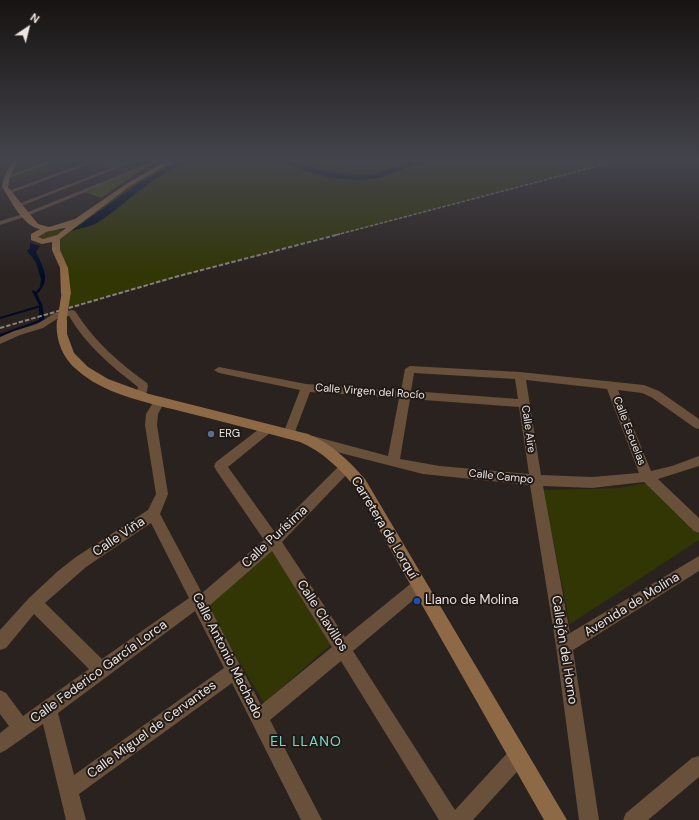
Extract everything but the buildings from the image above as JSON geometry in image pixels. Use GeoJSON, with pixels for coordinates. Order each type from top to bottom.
{"type":"FeatureCollection","features":[{"type":"Feature","properties":{"kind":"main road"},"geometry":{"type":"LineString","coordinates":[[14,199],[36,230]]}},
{"type":"Feature","properties":{"kind":"main road"},"geometry":{"type":"LineString","coordinates":[[42,242],[56,239],[108,199]]}},
{"type":"Feature","properties":{"kind":"main road"},"geometry":{"type":"LineString","coordinates":[[53,229],[78,221]]}},
{"type":"Feature","properties":{"kind":"main road"},"geometry":{"type":"LineString","coordinates":[[36,230],[53,229],[62,230],[64,233]]}},
{"type":"Feature","properties":{"kind":"main road"},"geometry":{"type":"LineString","coordinates":[[36,230],[34,238],[56,250],[56,239]]}},
{"type":"Feature","properties":{"kind":"main road","name":"Carretera de Lorquí"},"geometry":{"type":"LineString","coordinates":[[56,250],[64,268],[66,294],[62,320],[63,341],[83,370],[97,379],[142,396],[305,438],[328,450],[346,467],[360,483],[556,820]]}},
{"type":"Feature","properties":{"kind":"street"},"geometry":{"type":"LineString","coordinates":[[19,206],[36,199]]}},
{"type":"Feature","properties":{"kind":"street"},"geometry":{"type":"LineString","coordinates":[[0,223],[25,215],[63,199]]}},
{"type":"Feature","properties":{"kind":"street"},"geometry":{"type":"LineString","coordinates":[[0,341],[17,333],[40,326],[58,315],[72,313],[81,329],[91,341],[106,356],[142,386],[142,396]]}},
{"type":"Feature","properties":{"kind":"street"},"geometry":{"type":"LineString","coordinates":[[393,462],[404,394],[410,369],[520,376],[644,389],[655,394],[699,425]]}},
{"type":"Feature","properties":{"kind":"street","name":"Calle Virgen del Rocío"},"geometry":{"type":"LineString","coordinates":[[219,370],[306,388],[524,403]]}},
{"type":"Feature","properties":{"kind":"street","name":"Calle Aire"},"geometry":{"type":"LineString","coordinates":[[520,376],[536,481]]}},
{"type":"Feature","properties":{"kind":"street","name":"Calle Escuelas"},"geometry":{"type":"LineString","coordinates":[[612,385],[647,477]]}},
{"type":"Feature","properties":{"kind":"street"},"geometry":{"type":"LineString","coordinates":[[288,434],[306,388]]}},
{"type":"Feature","properties":{"kind":"street","name":"Calle Viña"},"geometry":{"type":"LineString","coordinates":[[0,642],[34,603],[63,576],[81,562],[153,514],[162,494],[151,425],[152,414],[160,401]]}},
{"type":"Feature","properties":{"kind":"street","name":"Calle Clavillos"},"geometry":{"type":"LineString","coordinates":[[267,429],[220,466],[273,541],[343,648],[450,820]]}},
{"type":"Feature","properties":{"kind":"street","name":"Calle Campo"},"geometry":{"type":"LineString","coordinates":[[305,438],[417,468],[536,481],[596,482],[647,477],[678,470],[699,461]]}},
{"type":"Feature","properties":{"kind":"street","name":"Calle Purísima"},"geometry":{"type":"LineString","coordinates":[[199,602],[273,541],[346,467]]}},
{"type":"Feature","properties":{"kind":"street"},"geometry":{"type":"LineString","coordinates":[[647,477],[699,527]]}},
{"type":"Feature","properties":{"kind":"street","name":"Callejón del Horno"},"geometry":{"type":"LineString","coordinates":[[536,481],[564,646],[589,820]]}},
{"type":"Feature","properties":{"kind":"street","name":"Calle Antonio Machado"},"geometry":{"type":"LineString","coordinates":[[153,514],[236,670],[312,820]]}},
{"type":"Feature","properties":{"kind":"street","name":"Avenida de Molina"},"geometry":{"type":"LineString","coordinates":[[564,646],[699,563]]}},
{"type":"Feature","properties":{"kind":"street"},"geometry":{"type":"LineString","coordinates":[[259,718],[419,586]]}},
{"type":"Feature","properties":{"kind":"street","name":"Calle Federico García Lorca"},"geometry":{"type":"LineString","coordinates":[[0,744],[101,670],[199,602]]}},
{"type":"Feature","properties":{"kind":"street"},"geometry":{"type":"LineString","coordinates":[[34,603],[101,670]]}},
{"type":"Feature","properties":{"kind":"street","name":"Calle Miguel de Cervantes"},"geometry":{"type":"LineString","coordinates":[[69,790],[236,670]]}},
{"type":"Feature","properties":{"kind":"street"},"geometry":{"type":"LineString","coordinates":[[0,699],[22,729]]}},
{"type":"Feature","properties":{"kind":"street"},"geometry":{"type":"LineString","coordinates":[[48,709],[76,820]]}},
{"type":"Feature","properties":{"kind":"street"},"geometry":{"type":"LineString","coordinates":[[459,820],[518,756]]}},
{"type":"Feature","properties":{"kind":"street"},"geometry":{"type":"LineString","coordinates":[[633,820],[699,765]]}},
{"type":"Feature","properties":{"kind":"green space"},"geometry":{"type":"Polygon","coordinates":[[[108,199],[470,199],[253,256],[63,309],[66,293],[56,239],[43,241],[36,236],[38,234],[57,229],[62,231],[108,199]]]}},
{"type":"Feature","properties":{"kind":"green space"},"geometry":{"type":"Polygon","coordinates":[[[645,483],[699,534],[699,540],[570,624],[543,490],[620,488],[645,483]]]}},
{"type":"Feature","properties":{"kind":"green space"},"geometry":{"type":"Polygon","coordinates":[[[273,549],[333,643],[264,703],[206,605],[273,549]]]}},
{"type":"Feature","properties":{"kind":"water"},"geometry":{"type":"Polygon","coordinates":[[[116,199],[129,199],[97,223],[71,231],[116,199]]]}},
{"type":"Feature","properties":{"kind":"water"},"geometry":{"type":"Polygon","coordinates":[[[30,243],[40,246],[36,252],[45,274],[45,279],[42,289],[37,294],[42,304],[45,320],[0,337],[0,334],[39,320],[39,305],[32,291],[34,290],[36,292],[40,287],[41,279],[36,262],[27,251],[30,248],[30,243]]]}},
{"type":"Feature","properties":{"kind":"waterway"},"geometry":{"type":"LineString","coordinates":[[0,318],[41,306]]}},
{"type":"Feature","properties":{"kind":"railway"},"geometry":{"type":"LineString","coordinates":[[336,235],[472,199]]}},
{"type":"Feature","properties":{"kind":"railway"},"geometry":{"type":"LineString","coordinates":[[0,328],[175,277],[340,234]]}},
{"type":"Feature","properties":{"kind":"place","name":"ERG"},"geometry":{"type":"Point","coordinates":[211,434]}},
{"type":"Feature","properties":{"kind":"place","name":"Llano de Molina"},"geometry":{"type":"Point","coordinates":[417,601]}},
{"type":"Feature","properties":{"kind":"district","name":"EL LLANO"},"geometry":{"type":"Point","coordinates":[306,742]}}]}
